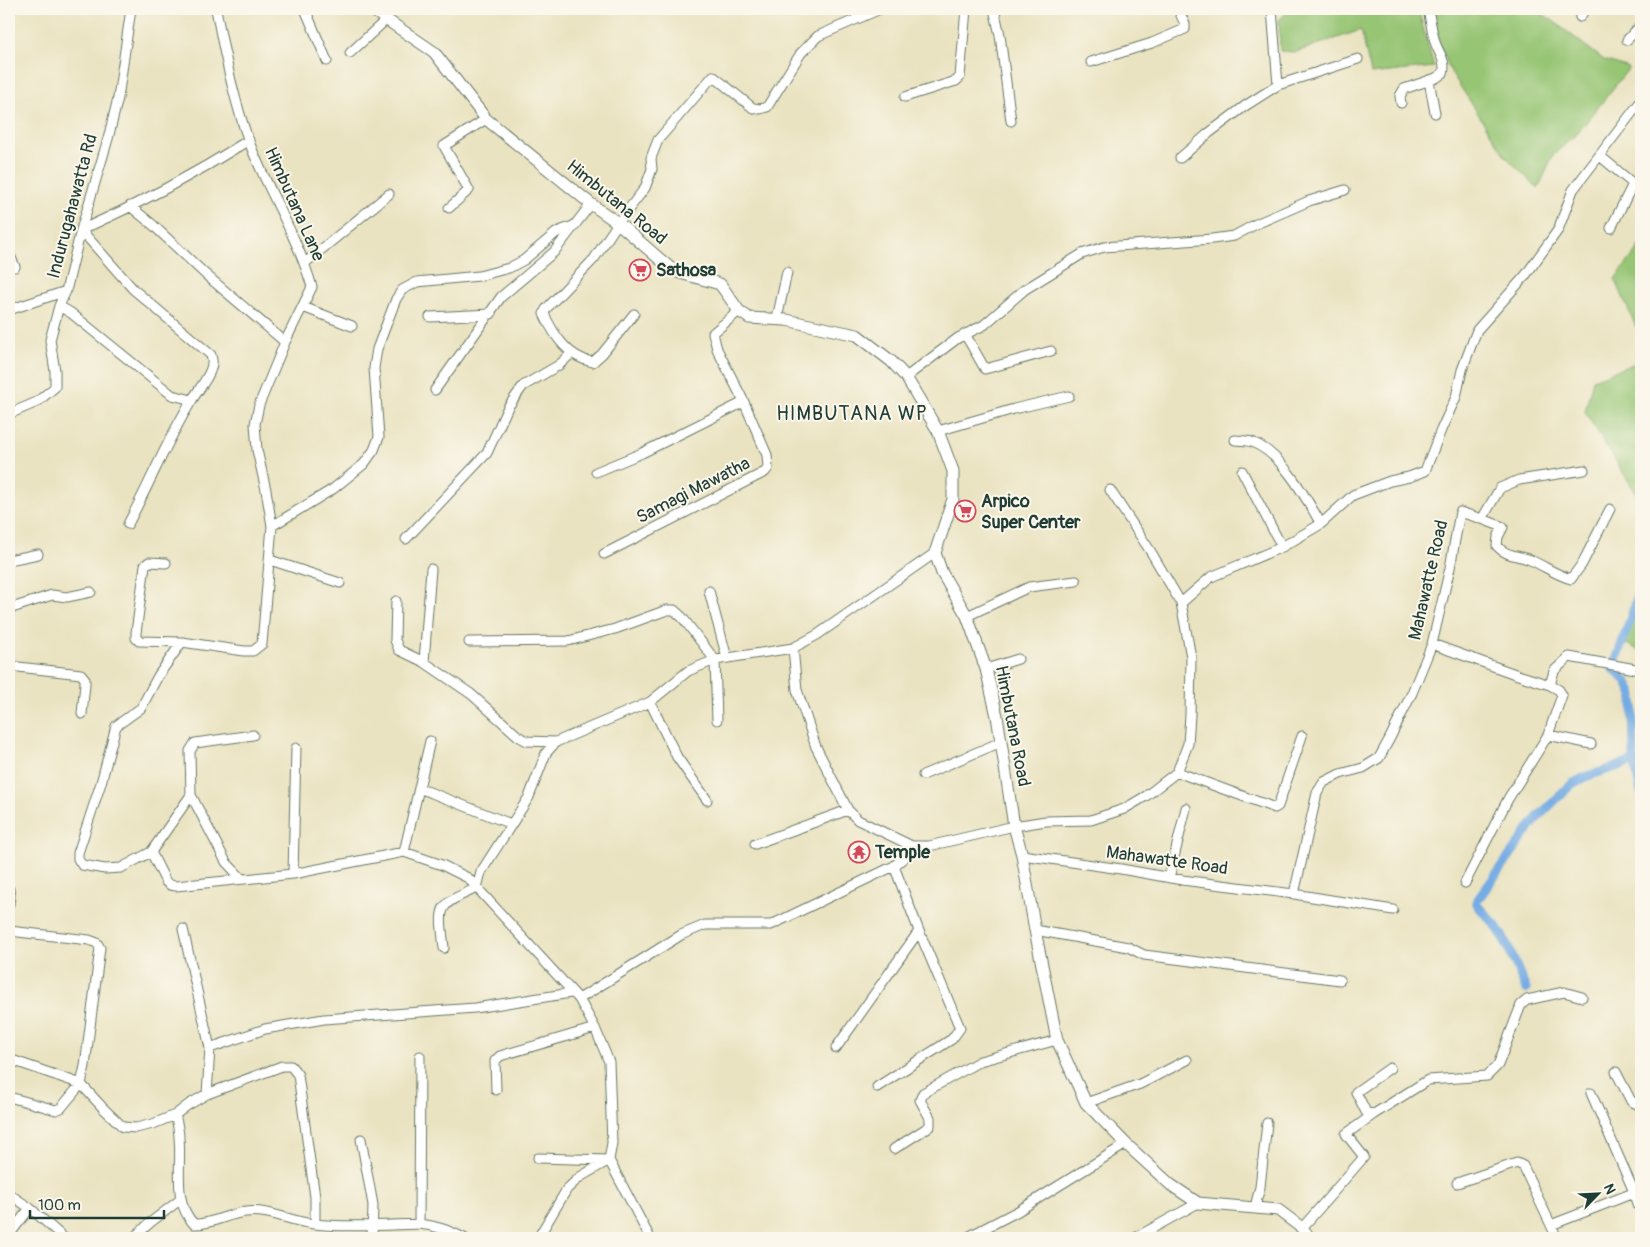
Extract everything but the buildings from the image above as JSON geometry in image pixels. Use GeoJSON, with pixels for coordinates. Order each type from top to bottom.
{"type":"FeatureCollection","features":[{"type":"Feature","properties":{"kind":"street","name":"Indurugahawatta Rd"},"geometry":{"type":"LineString","coordinates":[[9,414],[37,402],[55,388],[55,371],[50,340],[59,306],[66,291],[81,230],[108,139],[118,98],[131,9]]}},
{"type":"Feature","properties":{"kind":"street","name":"Himbutana Lane"},"geometry":{"type":"LineString","coordinates":[[182,642],[244,651],[253,651],[262,644],[272,526],[257,450],[255,424],[260,405],[286,342],[312,287],[305,263],[248,140],[228,70],[216,9]]}},
{"type":"Feature","properties":{"kind":"street"},"geometry":{"type":"LineString","coordinates":[[305,9],[327,61]]}},
{"type":"Feature","properties":{"kind":"street","name":"Himbutana Road"},"geometry":{"type":"LineString","coordinates":[[371,9],[434,52],[486,119],[591,204],[618,223],[669,267],[680,273],[720,284],[739,311]]}},
{"type":"Feature","properties":{"kind":"street"},"geometry":{"type":"LineString","coordinates":[[634,314],[602,354],[593,362],[584,361],[572,354],[554,335],[544,314],[546,309],[594,259],[618,223],[645,188],[652,169],[650,158],[658,140],[713,76],[753,108],[767,107],[800,52],[818,36],[863,12],[880,9]]}},
{"type":"Feature","properties":{"kind":"street"},"geometry":{"type":"LineString","coordinates":[[905,96],[956,81],[960,77],[966,9]]}},
{"type":"Feature","properties":{"kind":"street"},"geometry":{"type":"LineString","coordinates":[[994,9],[1000,35],[1011,121]]}},
{"type":"Feature","properties":{"kind":"street"},"geometry":{"type":"LineString","coordinates":[[1092,62],[1152,43],[1185,29],[1185,24],[1178,9]]}},
{"type":"Feature","properties":{"kind":"street"},"geometry":{"type":"LineString","coordinates":[[1272,9],[1278,85]]}},
{"type":"Feature","properties":{"kind":"street"},"geometry":{"type":"LineString","coordinates":[[1401,103],[1400,96],[1404,89],[1444,73],[1443,60],[1435,42],[1428,9]]}},
{"type":"Feature","properties":{"kind":"street"},"geometry":{"type":"LineString","coordinates":[[1580,17],[1585,9]]}},
{"type":"Feature","properties":{"kind":"street"},"geometry":{"type":"LineString","coordinates":[[350,54],[387,19]]}},
{"type":"Feature","properties":{"kind":"street"},"geometry":{"type":"LineString","coordinates":[[1627,40],[1641,25]]}},
{"type":"Feature","properties":{"kind":"street"},"geometry":{"type":"LineString","coordinates":[[1180,158],[1209,132],[1278,85],[1358,58]]}},
{"type":"Feature","properties":{"kind":"street"},"geometry":{"type":"LineString","coordinates":[[1429,80],[1435,113]]}},
{"type":"Feature","properties":{"kind":"street"},"geometry":{"type":"LineString","coordinates":[[1181,603],[1211,577],[1282,547],[1321,524],[1353,495],[1390,481],[1425,471],[1440,430],[1456,397],[1462,370],[1477,330],[1525,276],[1558,230],[1573,190],[1641,101]]}},
{"type":"Feature","properties":{"kind":"street"},"geometry":{"type":"LineString","coordinates":[[449,208],[470,190],[444,146],[486,119]]}},
{"type":"Feature","properties":{"kind":"street"},"geometry":{"type":"LineString","coordinates":[[128,524],[157,462],[192,400],[204,383],[213,363],[211,355],[134,289],[81,230],[203,168],[248,140]]}},
{"type":"Feature","properties":{"kind":"street"},"geometry":{"type":"LineString","coordinates":[[1600,156],[1631,182],[1632,186],[1611,228]]}},
{"type":"Feature","properties":{"kind":"street"},"geometry":{"type":"LineString","coordinates":[[906,377],[958,338],[984,325],[1024,290],[1082,254],[1104,247],[1234,236],[1256,224],[1309,201],[1345,190]]}},
{"type":"Feature","properties":{"kind":"street"},"geometry":{"type":"LineString","coordinates":[[305,263],[389,194]]}},
{"type":"Feature","properties":{"kind":"street"},"geometry":{"type":"LineString","coordinates":[[435,390],[491,314],[501,297],[554,252],[591,204]]}},
{"type":"Feature","properties":{"kind":"street"},"geometry":{"type":"LineString","coordinates":[[130,206],[205,274],[286,342]]}},
{"type":"Feature","properties":{"kind":"street"},"geometry":{"type":"LineString","coordinates":[[272,526],[333,489],[364,464],[374,450],[379,436],[374,368],[377,348],[396,299],[402,290],[417,282],[478,276],[509,268],[524,260],[557,232],[573,226]]}},
{"type":"Feature","properties":{"kind":"street"},"geometry":{"type":"LineString","coordinates":[[9,253],[15,267]]}},
{"type":"Feature","properties":{"kind":"street"},"geometry":{"type":"LineString","coordinates":[[777,319],[787,272]]}},
{"type":"Feature","properties":{"kind":"street"},"geometry":{"type":"LineString","coordinates":[[9,310],[66,291]]}},
{"type":"Feature","properties":{"kind":"street"},"geometry":{"type":"LineString","coordinates":[[59,306],[71,313],[172,395],[192,400]]}},
{"type":"Feature","properties":{"kind":"street"},"geometry":{"type":"LineString","coordinates":[[304,307],[352,326]]}},
{"type":"Feature","properties":{"kind":"street"},"geometry":{"type":"LineString","coordinates":[[477,888],[481,872],[529,797],[546,753],[556,742],[650,702],[688,671],[714,660],[793,648],[817,635],[935,553],[953,499],[953,471],[938,431],[906,377],[891,361],[857,335],[777,319],[750,318],[739,311]]}},
{"type":"Feature","properties":{"kind":"street","name":"Samagi Mawatha"},"geometry":{"type":"LineString","coordinates":[[604,554],[765,472],[768,468],[767,455],[744,402],[717,349],[714,333],[739,311]]}},
{"type":"Feature","properties":{"kind":"street"},"geometry":{"type":"LineString","coordinates":[[430,317],[491,314]]}},
{"type":"Feature","properties":{"kind":"street"},"geometry":{"type":"LineString","coordinates":[[965,334],[985,369],[1051,351]]}},
{"type":"Feature","properties":{"kind":"street"},"geometry":{"type":"LineString","coordinates":[[406,539],[487,453],[508,408],[523,386],[559,365],[572,354]]}},
{"type":"Feature","properties":{"kind":"street"},"geometry":{"type":"LineString","coordinates":[[938,431],[1014,409],[1069,396]]}},
{"type":"Feature","properties":{"kind":"street"},"geometry":{"type":"LineString","coordinates":[[596,472],[642,453],[744,402]]}},
{"type":"Feature","properties":{"kind":"street"},"geometry":{"type":"LineString","coordinates":[[1235,440],[1253,442],[1275,458],[1298,486],[1321,524]]}},
{"type":"Feature","properties":{"kind":"street"},"geometry":{"type":"LineString","coordinates":[[1584,470],[1520,480],[1500,488],[1482,519],[1503,527],[1496,546],[1510,556],[1528,559],[1560,576],[1571,579],[1582,564],[1610,509]]}},
{"type":"Feature","properties":{"kind":"street"},"geometry":{"type":"LineString","coordinates":[[1242,471],[1282,547]]}},
{"type":"Feature","properties":{"kind":"street"},"geometry":{"type":"LineString","coordinates":[[793,648],[797,690],[816,748],[848,810],[858,820],[912,846],[929,846],[1014,826],[1046,821],[1091,820],[1124,809],[1146,796],[1177,772],[1188,744],[1191,657],[1181,603],[1152,552],[1110,490]]}},
{"type":"Feature","properties":{"kind":"street","name":"Mahawatte Road"},"geometry":{"type":"LineString","coordinates":[[1022,856],[1294,894],[1318,794],[1324,782],[1340,774],[1363,768],[1379,758],[1412,693],[1432,644],[1450,568],[1460,512],[1482,519]]}},
{"type":"Feature","properties":{"kind":"street","name":"Himbutana Road"},"geometry":{"type":"LineString","coordinates":[[935,553],[942,573],[967,616],[986,669],[997,716],[1014,826],[1022,856],[1058,1040],[1086,1103],[1126,1144],[1171,1185],[1198,1203],[1278,1210],[1302,1228],[1310,1238]]}},
{"type":"Feature","properties":{"kind":"street"},"geometry":{"type":"LineString","coordinates":[[9,560],[38,554]]}},
{"type":"Feature","properties":{"kind":"street"},"geometry":{"type":"LineString","coordinates":[[270,560],[340,583]]}},
{"type":"Feature","properties":{"kind":"street"},"geometry":{"type":"LineString","coordinates":[[166,563],[150,562],[145,565],[136,638],[144,642],[182,642]]}},
{"type":"Feature","properties":{"kind":"street"},"geometry":{"type":"LineString","coordinates":[[424,662],[431,569]]}},
{"type":"Feature","properties":{"kind":"street"},"geometry":{"type":"LineString","coordinates":[[967,616],[1029,587],[1076,581]]}},
{"type":"Feature","properties":{"kind":"street"},"geometry":{"type":"LineString","coordinates":[[709,591],[727,658]]}},
{"type":"Feature","properties":{"kind":"street"},"geometry":{"type":"LineString","coordinates":[[9,610],[52,595],[67,597],[91,592]]}},
{"type":"Feature","properties":{"kind":"street"},"geometry":{"type":"LineString","coordinates":[[396,601],[395,640],[399,650],[424,662],[471,694],[518,736],[527,740],[556,742]]}},
{"type":"Feature","properties":{"kind":"street"},"geometry":{"type":"LineString","coordinates":[[469,642],[568,641],[615,629],[668,610],[674,610],[682,616],[714,660],[717,720]]}},
{"type":"Feature","properties":{"kind":"street"},"geometry":{"type":"LineString","coordinates":[[182,642],[158,676],[141,708],[116,726],[101,783],[78,853],[78,859],[82,865],[105,869],[121,868],[151,852],[191,795]]}},
{"type":"Feature","properties":{"kind":"street"},"geometry":{"type":"LineString","coordinates":[[1432,644],[1550,685],[1560,690],[1562,695],[1548,734],[1508,799],[1465,883]]}},
{"type":"Feature","properties":{"kind":"street"},"geometry":{"type":"LineString","coordinates":[[1550,685],[1554,671],[1569,657],[1641,670]]}},
{"type":"Feature","properties":{"kind":"street"},"geometry":{"type":"LineString","coordinates":[[986,669],[1018,659]]}},
{"type":"Feature","properties":{"kind":"street"},"geometry":{"type":"LineString","coordinates":[[9,666],[81,674],[85,679],[82,714]]}},
{"type":"Feature","properties":{"kind":"street"},"geometry":{"type":"LineString","coordinates":[[650,702],[677,757],[707,800]]}},
{"type":"Feature","properties":{"kind":"street"},"geometry":{"type":"LineString","coordinates":[[1548,734],[1591,744]]}},
{"type":"Feature","properties":{"kind":"street"},"geometry":{"type":"LineString","coordinates":[[242,879],[226,862],[191,795],[190,751],[195,743],[253,735]]}},
{"type":"Feature","properties":{"kind":"street"},"geometry":{"type":"LineString","coordinates":[[1177,772],[1275,808],[1278,806],[1302,736]]}},
{"type":"Feature","properties":{"kind":"street"},"geometry":{"type":"LineString","coordinates":[[404,852],[430,741]]}},
{"type":"Feature","properties":{"kind":"street"},"geometry":{"type":"LineString","coordinates":[[922,775],[1000,742]]}},
{"type":"Feature","properties":{"kind":"street"},"geometry":{"type":"LineString","coordinates":[[293,874],[296,748]]}},
{"type":"Feature","properties":{"kind":"street"},"geometry":{"type":"LineString","coordinates":[[419,788],[511,824]]}},
{"type":"Feature","properties":{"kind":"street"},"geometry":{"type":"LineString","coordinates":[[1169,878],[1186,808]]}},
{"type":"Feature","properties":{"kind":"street"},"geometry":{"type":"LineString","coordinates":[[755,844],[848,810]]}},
{"type":"Feature","properties":{"kind":"street"},"geometry":{"type":"LineString","coordinates":[[579,999],[681,934],[705,925],[771,925],[894,866],[908,855],[912,846]]}},
{"type":"Feature","properties":{"kind":"street"},"geometry":{"type":"LineString","coordinates":[[151,852],[161,873],[170,885],[176,886],[293,874],[404,852],[451,869],[468,878],[579,999],[595,1028],[609,1062],[612,1143],[609,1160],[650,1238]]}},
{"type":"Feature","properties":{"kind":"street"},"geometry":{"type":"LineString","coordinates":[[877,1087],[952,1039],[960,1028],[894,866]]}},
{"type":"Feature","properties":{"kind":"street"},"geometry":{"type":"LineString","coordinates":[[444,948],[441,917],[443,908],[449,901],[477,888]]}},
{"type":"Feature","properties":{"kind":"street"},"geometry":{"type":"LineString","coordinates":[[9,889],[9,904]]}},
{"type":"Feature","properties":{"kind":"street"},"geometry":{"type":"LineString","coordinates":[[1294,894],[1393,910]]}},
{"type":"Feature","properties":{"kind":"street"},"geometry":{"type":"LineString","coordinates":[[183,929],[210,1048],[207,1094]]}},
{"type":"Feature","properties":{"kind":"street"},"geometry":{"type":"LineString","coordinates":[[1035,930],[1128,947],[1144,954],[1340,980]]}},
{"type":"Feature","properties":{"kind":"street"},"geometry":{"type":"LineString","coordinates":[[9,931],[89,940],[97,943],[100,948],[81,1084],[61,1108],[56,1110],[9,1097]]}},
{"type":"Feature","properties":{"kind":"street"},"geometry":{"type":"LineString","coordinates":[[836,1048],[919,931]]}},
{"type":"Feature","properties":{"kind":"street"},"geometry":{"type":"LineString","coordinates":[[210,1048],[265,1029],[324,1020],[475,1008],[571,992]]}},
{"type":"Feature","properties":{"kind":"street"},"geometry":{"type":"LineString","coordinates":[[1302,1228],[1364,1157],[1346,1134],[1428,1080],[1487,1076],[1498,1065],[1521,1004],[1527,1000],[1564,992],[1582,996]]}},
{"type":"Feature","properties":{"kind":"street"},"geometry":{"type":"LineString","coordinates":[[496,1090],[495,1061],[500,1056],[595,1028]]}},
{"type":"Feature","properties":{"kind":"street"},"geometry":{"type":"LineString","coordinates":[[894,1149],[930,1126],[930,1118],[920,1100],[923,1094],[980,1061],[1058,1040]]}},
{"type":"Feature","properties":{"kind":"street"},"geometry":{"type":"LineString","coordinates":[[419,1224],[420,1056]]}},
{"type":"Feature","properties":{"kind":"street"},"geometry":{"type":"LineString","coordinates":[[9,1059],[81,1084],[123,1127],[136,1128],[153,1124],[175,1115],[207,1094],[282,1066],[291,1066],[298,1075],[315,1197],[315,1224]]}},
{"type":"Feature","properties":{"kind":"street"},"geometry":{"type":"LineString","coordinates":[[1086,1103],[1140,1084],[1187,1060]]}},
{"type":"Feature","properties":{"kind":"street"},"geometry":{"type":"LineString","coordinates":[[1374,1114],[1366,1112],[1356,1092],[1390,1068]]}},
{"type":"Feature","properties":{"kind":"street"},"geometry":{"type":"LineString","coordinates":[[1616,1072],[1631,1101],[1639,1105],[1641,1104]]}},
{"type":"Feature","properties":{"kind":"street"},"geometry":{"type":"LineString","coordinates":[[1591,1093],[1638,1191],[1637,1205]]}},
{"type":"Feature","properties":{"kind":"street"},"geometry":{"type":"LineString","coordinates":[[175,1115],[179,1138],[180,1189],[183,1208],[188,1218],[194,1224],[201,1225],[222,1217],[246,1212],[264,1212],[315,1224],[419,1224],[440,1227],[453,1236],[464,1238]]}},
{"type":"Feature","properties":{"kind":"street"},"geometry":{"type":"LineString","coordinates":[[1255,1207],[1260,1188],[1267,1123]]}},
{"type":"Feature","properties":{"kind":"street"},"geometry":{"type":"LineString","coordinates":[[360,1139],[373,1205],[372,1238]]}},
{"type":"Feature","properties":{"kind":"street"},"geometry":{"type":"LineString","coordinates":[[966,1238],[1018,1210],[1126,1144]]}},
{"type":"Feature","properties":{"kind":"street"},"geometry":{"type":"LineString","coordinates":[[538,1158],[609,1160]]}},
{"type":"Feature","properties":{"kind":"street"},"geometry":{"type":"LineString","coordinates":[[538,1238],[567,1190],[580,1177],[609,1160]]}},
{"type":"Feature","properties":{"kind":"street"},"geometry":{"type":"LineString","coordinates":[[1457,1183],[1517,1163],[1523,1166],[1557,1238]]}},
{"type":"Feature","properties":{"kind":"street"},"geometry":{"type":"LineString","coordinates":[[1551,1225],[1638,1191]]}},
{"type":"Feature","properties":{"kind":"street"},"geometry":{"type":"LineString","coordinates":[[9,1194],[30,1208],[64,1238]]}},
{"type":"Feature","properties":{"kind":"street"},"geometry":{"type":"LineString","coordinates":[[133,1238],[182,1199]]}},
{"type":"Feature","properties":{"kind":"street"},"geometry":{"type":"LineString","coordinates":[[1135,1238],[1198,1203]]}},
{"type":"Feature","properties":{"kind":"street"},"geometry":{"type":"LineString","coordinates":[[9,1235],[30,1208]]}},
{"type":"Feature","properties":{"kind":"green space"},"geometry":{"type":"Polygon","coordinates":[[[1291,9],[1418,9],[1434,67],[1371,74],[1361,30],[1296,52],[1280,51],[1279,20],[1291,9]]]}},
{"type":"Feature","properties":{"kind":"green space"},"geometry":{"type":"Polygon","coordinates":[[[1426,9],[1533,9],[1552,20],[1604,60],[1629,68],[1578,133],[1553,155],[1538,189],[1506,157],[1451,72],[1426,9]]]}},
{"type":"Feature","properties":{"kind":"green space"},"geometry":{"type":"Polygon","coordinates":[[[1641,245],[1641,338],[1615,279],[1641,245]]]}},
{"type":"Feature","properties":{"kind":"green space"},"geometry":{"type":"Polygon","coordinates":[[[1641,361],[1641,501],[1585,412],[1593,379],[1641,361]]]}},
{"type":"Feature","properties":{"kind":"green space"},"geometry":{"type":"Polygon","coordinates":[[[1641,530],[1641,645],[1639,650],[1620,641],[1640,575],[1637,538],[1641,530]]]}},
{"type":"Feature","properties":{"kind":"waterway"},"geometry":{"type":"LineString","coordinates":[[1641,588],[1613,669],[1626,680],[1633,695],[1634,761],[1641,792]]}},
{"type":"Feature","properties":{"kind":"waterway"},"geometry":{"type":"LineString","coordinates":[[1526,989],[1510,951],[1496,925],[1476,902],[1538,817],[1572,784],[1585,777],[1634,761]]}},
{"type":"Feature","properties":{"kind":"place","name":"Sathosa"},"geometry":{"type":"Point","coordinates":[640,270]}},
{"type":"Feature","properties":{"kind":"place","name":"Arpico Super Center"},"geometry":{"type":"Point","coordinates":[965,511]}},
{"type":"Feature","properties":{"kind":"place","name":"Temple"},"geometry":{"type":"Point","coordinates":[859,852]}},
{"type":"Feature","properties":{"kind":"district","name":"HIMBUTANA WP"},"geometry":{"type":"Point","coordinates":[852,413]}}]}
